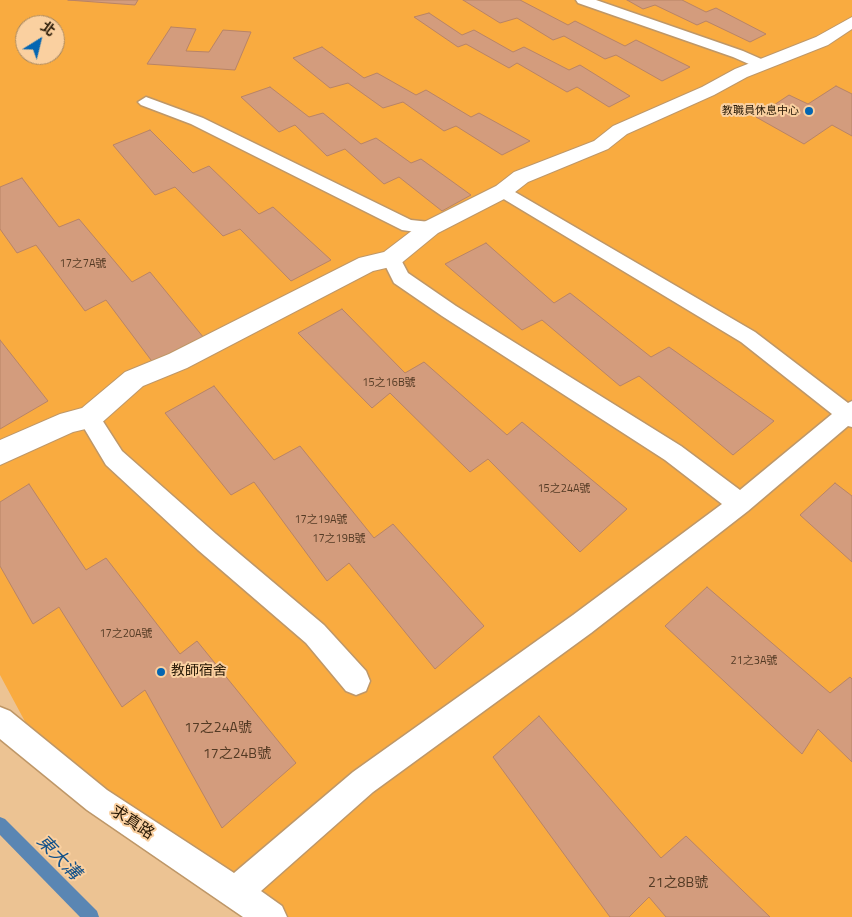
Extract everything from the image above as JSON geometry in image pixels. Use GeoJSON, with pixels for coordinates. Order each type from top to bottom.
{"type":"FeatureCollection","features":[{"type":"Feature","properties":{"kind":"street"},"geometry":{"type":"LineString","coordinates":[[0,453],[69,422],[89,418],[134,379],[178,360],[367,264],[392,259],[430,228],[503,191],[521,178],[601,145],[620,130],[708,91],[741,73],[822,41],[852,22]]}},
{"type":"Feature","properties":{"kind":"lane"},"geometry":{"type":"LineString","coordinates":[[582,0],[738,54],[763,65]]}},
{"type":"Feature","properties":{"kind":"lane"},"geometry":{"type":"LineString","coordinates":[[146,102],[197,121],[408,226],[430,228]]}},
{"type":"Feature","properties":{"kind":"lane"},"geometry":{"type":"LineString","coordinates":[[236,892],[363,782],[582,624],[740,504],[850,414],[780,359],[748,337],[503,191]]}},
{"type":"Feature","properties":{"kind":"lane"},"geometry":{"type":"LineString","coordinates":[[392,259],[401,278],[449,311],[673,453],[740,504]]}},
{"type":"Feature","properties":{"kind":"lane"},"geometry":{"type":"LineString","coordinates":[[89,418],[114,458],[207,542],[315,634],[356,681]]}},
{"type":"Feature","properties":{"kind":"lane","name":"求真路"},"geometry":{"type":"LineString","coordinates":[[0,722],[97,800],[271,917]]}},
{"type":"Feature","properties":{"kind":"shaded area"},"geometry":{"type":"Polygon","coordinates":[[[0,0],[852,0],[852,917],[275,917],[36,742],[0,675],[0,0]]]}},
{"type":"Feature","properties":{"kind":"building"},"geometry":{"type":"Polygon","coordinates":[[[68,0],[138,0],[135,5],[68,0]]]}},
{"type":"Feature","properties":{"kind":"building"},"geometry":{"type":"Polygon","coordinates":[[[463,0],[520,0],[568,25],[575,21],[625,46],[636,40],[690,67],[662,81],[616,55],[605,59],[564,36],[553,40],[517,18],[500,23],[463,0]]]}},
{"type":"Feature","properties":{"kind":"building"},"geometry":{"type":"Polygon","coordinates":[[[627,0],[682,0],[706,12],[716,8],[766,34],[750,42],[706,21],[697,25],[655,5],[643,9],[627,0]]]}},
{"type":"Feature","properties":{"kind":"building"},"geometry":{"type":"Polygon","coordinates":[[[429,13],[462,35],[474,30],[513,52],[524,47],[569,70],[580,65],[630,96],[609,107],[577,87],[567,92],[517,63],[509,68],[466,44],[458,47],[414,17],[429,13]]]}},
{"type":"Feature","properties":{"kind":"building"},"geometry":{"type":"Polygon","coordinates":[[[171,27],[196,29],[186,51],[209,52],[223,30],[251,32],[235,70],[147,64],[171,27]]]}},
{"type":"Feature","properties":{"kind":"building"},"geometry":{"type":"Polygon","coordinates":[[[322,47],[364,78],[377,73],[416,95],[426,90],[471,117],[479,113],[530,141],[502,155],[456,126],[444,131],[403,102],[383,108],[348,83],[330,88],[293,58],[322,47]]]}},
{"type":"Feature","properties":{"kind":"building","name":"教職員休息中心"},"geometry":{"type":"Polygon","coordinates":[[[836,86],[852,94],[852,136],[832,125],[804,144],[756,117],[789,95],[808,104],[836,86]]]}},
{"type":"Feature","properties":{"kind":"building"},"geometry":{"type":"Polygon","coordinates":[[[270,87],[309,117],[323,113],[361,144],[376,138],[411,163],[421,159],[471,195],[442,211],[399,177],[384,184],[345,149],[327,156],[295,125],[279,132],[241,97],[270,87]]]}},
{"type":"Feature","properties":{"kind":"building"},"geometry":{"type":"Polygon","coordinates":[[[150,130],[193,173],[209,166],[259,214],[273,207],[331,260],[291,281],[240,229],[223,236],[175,187],[155,195],[113,145],[150,130]]]}},
{"type":"Feature","properties":{"kind":"building"},"geometry":{"type":"Polygon","coordinates":[[[22,178],[59,227],[79,219],[132,282],[150,272],[204,338],[154,364],[106,300],[85,311],[36,245],[17,253],[0,229],[0,187],[22,178]]]}},
{"type":"Feature","properties":{"kind":"building"},"geometry":{"type":"Polygon","coordinates":[[[486,243],[554,303],[570,293],[651,357],[669,347],[774,421],[733,455],[639,376],[620,386],[542,320],[522,330],[445,264],[486,243]]]}},
{"type":"Feature","properties":{"kind":"building"},"geometry":{"type":"Polygon","coordinates":[[[342,309],[405,373],[424,362],[507,435],[522,422],[627,509],[580,552],[488,459],[470,472],[390,393],[372,408],[298,333],[342,309]]]}},
{"type":"Feature","properties":{"kind":"building"},"geometry":{"type":"Polygon","coordinates":[[[0,340],[48,401],[0,429],[0,340]]]}},
{"type":"Feature","properties":{"kind":"building"},"geometry":{"type":"Polygon","coordinates":[[[214,386],[274,460],[300,446],[374,538],[393,524],[484,626],[435,669],[349,563],[327,581],[254,482],[231,495],[165,413],[214,386]]]}},
{"type":"Feature","properties":{"kind":"building"},"geometry":{"type":"Polygon","coordinates":[[[835,483],[852,496],[852,562],[800,515],[835,483]]]}},
{"type":"Feature","properties":{"kind":"building","name":"教師宿舍"},"geometry":{"type":"Polygon","coordinates":[[[29,484],[86,570],[106,558],[180,654],[197,641],[296,763],[222,828],[145,690],[122,707],[59,607],[33,624],[0,566],[0,502],[29,484]]]}},
{"type":"Feature","properties":{"kind":"building"},"geometry":{"type":"Polygon","coordinates":[[[707,587],[830,693],[850,677],[852,679],[852,762],[818,729],[802,754],[665,626],[707,587]]]}},
{"type":"Feature","properties":{"kind":"building"},"geometry":{"type":"Polygon","coordinates":[[[539,716],[661,858],[686,836],[770,917],[666,917],[649,897],[629,917],[610,917],[493,757],[539,716]]]}},
{"type":"Feature","properties":{"kind":"waterway","name":"東大溝"},"geometry":{"type":"LineString","coordinates":[[0,824],[91,917]]}},
{"type":"Feature","properties":{"kind":"place","name":"教職員休息中心"},"geometry":{"type":"Point","coordinates":[809,111]}},
{"type":"Feature","properties":{"kind":"place","name":"教師宿舍"},"geometry":{"type":"Point","coordinates":[161,672]}}]}
